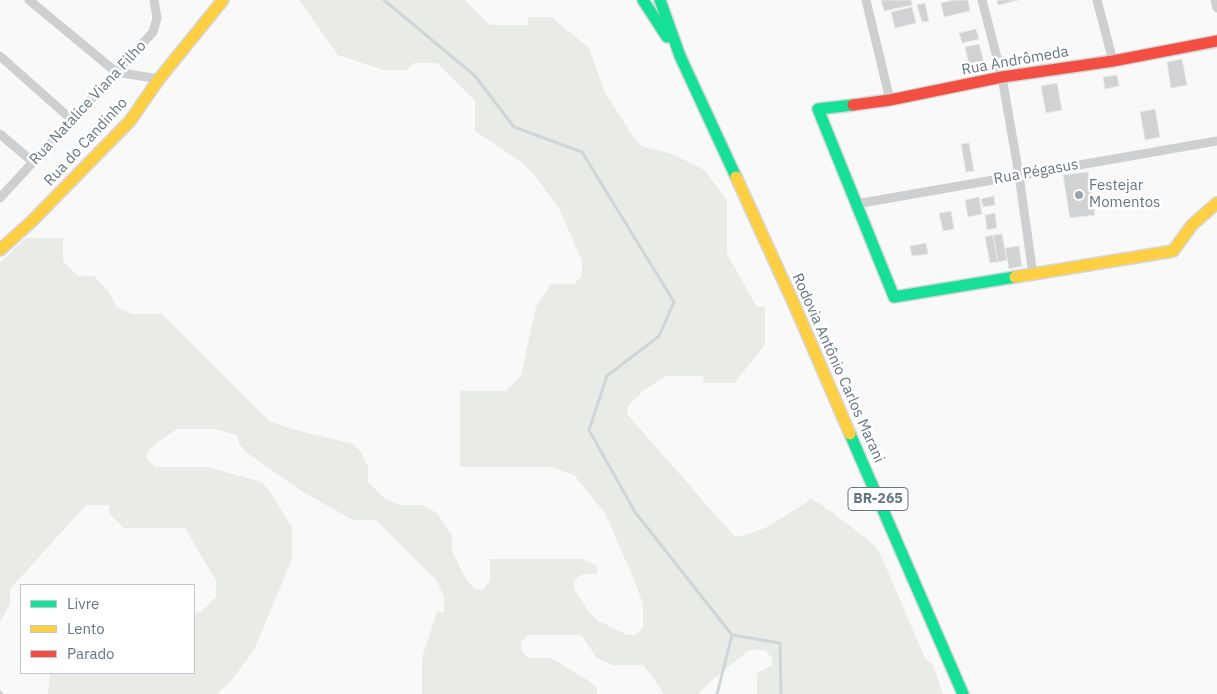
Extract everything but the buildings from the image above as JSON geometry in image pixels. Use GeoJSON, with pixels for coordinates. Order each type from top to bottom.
{"type":"FeatureCollection","features":[{"type":"Feature","properties":{"kind":"street"},"geometry":{"type":"LineString","coordinates":[[29,0],[116,72],[160,79]]}},
{"type":"Feature","properties":{"kind":"street","name":"Rua Natalice Viana Filho"},"geometry":{"type":"LineString","coordinates":[[0,198],[153,32],[157,18],[154,0]]}},
{"type":"Feature","properties":{"kind":"street","name":"Rua do Candinho"},"geometry":{"type":"LineString","coordinates":[[0,250],[32,221],[130,121],[160,79],[223,0]]}},
{"type":"Feature","properties":{"kind":"street","name":"Rodovia Antônio Carlos Marani"},"geometry":{"type":"LineString","coordinates":[[643,0],[680,56]]}},
{"type":"Feature","properties":{"kind":"street","name":"Rodovia Antônio Carlos Marani"},"geometry":{"type":"LineString","coordinates":[[660,0],[680,56],[794,304],[963,694]]}},
{"type":"Feature","properties":{"kind":"street"},"geometry":{"type":"LineString","coordinates":[[866,0],[890,100]]}},
{"type":"Feature","properties":{"kind":"street"},"geometry":{"type":"LineString","coordinates":[[982,0],[1002,78],[1034,275]]}},
{"type":"Feature","properties":{"kind":"street"},"geometry":{"type":"LineString","coordinates":[[1097,0],[1113,60]]}},
{"type":"Feature","properties":{"kind":"street"},"geometry":{"type":"LineString","coordinates":[[1215,0],[1217,8]]}},
{"type":"Feature","properties":{"kind":"street","name":"Rua Andrômeda"},"geometry":{"type":"LineString","coordinates":[[856,204],[818,109],[890,100],[1002,78],[1217,42]]}},
{"type":"Feature","properties":{"kind":"street"},"geometry":{"type":"LineString","coordinates":[[0,56],[72,120]]}},
{"type":"Feature","properties":{"kind":"street"},"geometry":{"type":"LineString","coordinates":[[0,134],[33,162]]}},
{"type":"Feature","properties":{"kind":"street","name":"Rua Pégasus"},"geometry":{"type":"LineString","coordinates":[[856,204],[1019,174],[1217,141]]}},
{"type":"Feature","properties":{"kind":"street"},"geometry":{"type":"LineString","coordinates":[[856,204],[894,297],[1173,251],[1192,225],[1217,203]]}},
{"type":"Feature","properties":{"kind":"shaded area"},"geometry":{"type":"Polygon","coordinates":[[[299,0],[465,0],[490,25],[528,25],[528,17],[551,17],[589,48],[605,93],[635,139],[643,147],[673,154],[704,170],[727,200],[727,254],[757,307],[765,307],[765,345],[734,383],[704,383],[703,376],[666,376],[643,391],[628,406],[627,414],[734,536],[742,536],[765,528],[811,498],[872,543],[879,551],[925,658],[933,665],[943,694],[757,694],[757,673],[772,665],[772,658],[765,650],[749,650],[698,694],[664,694],[643,665],[612,665],[597,658],[581,635],[528,635],[521,642],[521,650],[528,658],[551,658],[589,681],[597,688],[597,694],[422,694],[422,658],[437,612],[444,612],[444,597],[437,581],[376,520],[353,520],[300,490],[246,452],[239,444],[238,436],[216,429],[177,429],[147,452],[147,459],[155,467],[208,467],[261,482],[269,490],[292,528],[292,559],[254,650],[231,681],[217,694],[48,694],[50,674],[195,674],[195,613],[201,612],[216,597],[216,581],[185,528],[124,528],[109,513],[109,505],[86,505],[10,589],[10,604],[0,622],[0,263],[25,238],[63,238],[63,261],[78,276],[94,276],[109,292],[117,307],[132,314],[162,314],[269,421],[292,429],[353,444],[361,452],[368,467],[368,482],[383,497],[399,505],[422,505],[437,513],[452,536],[452,551],[467,581],[475,589],[483,589],[490,581],[490,559],[582,559],[597,566],[597,574],[582,574],[574,581],[574,589],[589,612],[597,620],[627,635],[635,635],[643,627],[643,604],[605,513],[574,475],[551,467],[460,467],[460,391],[506,391],[521,376],[536,307],[551,284],[574,284],[582,276],[582,261],[559,208],[536,177],[521,162],[475,131],[475,101],[437,63],[414,63],[406,70],[383,70],[338,55],[299,0]]]}},
{"type":"Feature","properties":{"kind":"waterway"},"geometry":{"type":"LineString","coordinates":[[384,0],[475,76],[514,127],[582,152],[674,302],[659,336],[607,376],[589,430],[635,512],[732,635],[717,694]]}},
{"type":"Feature","properties":{"kind":"waterway"},"geometry":{"type":"LineString","coordinates":[[732,635],[780,643],[781,694]]}},
{"type":"Feature","properties":{"kind":"traffic: fast"},"geometry":{"type":"LineString","coordinates":[[643,0],[667,37]]}},
{"type":"Feature","properties":{"kind":"traffic: fast"},"geometry":{"type":"LineString","coordinates":[[660,0],[680,56],[736,177]]}},
{"type":"Feature","properties":{"kind":"traffic: fast"},"geometry":{"type":"LineString","coordinates":[[853,105],[818,109],[894,297],[1015,277]]}},
{"type":"Feature","properties":{"kind":"traffic: fast"},"geometry":{"type":"LineString","coordinates":[[850,434],[963,694]]}},
{"type":"Feature","properties":{"kind":"traffic: slow"},"geometry":{"type":"LineString","coordinates":[[0,250],[32,221],[130,121],[159,79],[223,0]]}},
{"type":"Feature","properties":{"kind":"traffic: slow"},"geometry":{"type":"LineString","coordinates":[[736,177],[794,304],[850,434]]}},
{"type":"Feature","properties":{"kind":"traffic: slow"},"geometry":{"type":"LineString","coordinates":[[1015,277],[1173,251],[1192,225],[1217,203]]}},
{"type":"Feature","properties":{"kind":"traffic: jam"},"geometry":{"type":"LineString","coordinates":[[853,105],[890,100],[1002,77],[1113,61],[1217,41]]}},
{"type":"Feature","properties":{"kind":"place","name":"Festejar Momentos"},"geometry":{"type":"Point","coordinates":[1079,195]}}]}
